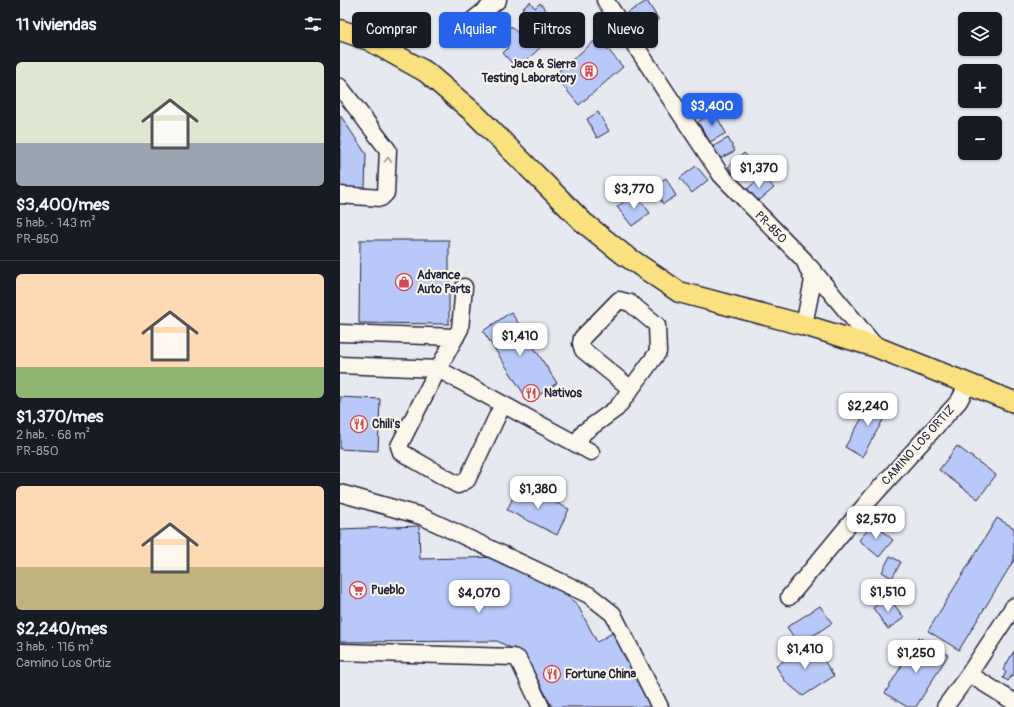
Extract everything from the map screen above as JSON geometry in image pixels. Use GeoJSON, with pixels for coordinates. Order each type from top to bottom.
{"type":"FeatureCollection","features":[{"type":"Feature","properties":{"kind":"main road"},"geometry":{"type":"LineString","coordinates":[[340,30],[369,40],[426,72],[474,114],[583,222],[623,254],[679,292],[804,325],[876,347],[1014,402]]}},
{"type":"Feature","properties":{"kind":"street"},"geometry":{"type":"LineString","coordinates":[[483,12],[498,0]]}},
{"type":"Feature","properties":{"kind":"street","name":"PR-850"},"geometry":{"type":"LineString","coordinates":[[605,0],[721,175],[804,260],[813,280],[804,325]]}},
{"type":"Feature","properties":{"kind":"street"},"geometry":{"type":"LineString","coordinates":[[340,87],[388,150],[386,193],[381,198],[340,195]]}},
{"type":"Feature","properties":{"kind":"street"},"geometry":{"type":"LineString","coordinates":[[804,260],[876,347]]}},
{"type":"Feature","properties":{"kind":"street"},"geometry":{"type":"LineString","coordinates":[[464,287],[460,329],[399,446],[401,452],[458,485],[467,480],[503,404]]}},
{"type":"Feature","properties":{"kind":"street"},"geometry":{"type":"LineString","coordinates":[[576,444],[584,432],[616,408],[631,389],[658,352],[656,325],[630,303],[619,300],[582,338],[581,343],[583,350],[631,389]]}},
{"type":"Feature","properties":{"kind":"street"},"geometry":{"type":"LineString","coordinates":[[340,333],[456,337]]}},
{"type":"Feature","properties":{"kind":"street"},"geometry":{"type":"LineString","coordinates":[[340,365],[438,369],[591,452]]}},
{"type":"Feature","properties":{"kind":"street","name":"CAMINO LOS ORTIZ"},"geometry":{"type":"LineString","coordinates":[[789,596],[871,498],[959,401],[968,384]]}},
{"type":"Feature","properties":{"kind":"street"},"geometry":{"type":"LineString","coordinates":[[340,493],[420,516],[589,595],[613,614],[660,707]]}},
{"type":"Feature","properties":{"kind":"street"},"geometry":{"type":"LineString","coordinates":[[945,707],[969,674],[1014,606]]}},
{"type":"Feature","properties":{"kind":"street"},"geometry":{"type":"LineString","coordinates":[[340,652],[513,657],[518,659],[541,707]]}},
{"type":"Feature","properties":{"kind":"street"},"geometry":{"type":"LineString","coordinates":[[969,674],[1014,702]]}},
{"type":"Feature","properties":{"kind":"building"},"geometry":{"type":"Polygon","coordinates":[[[647,1],[654,12],[629,12],[647,1]]]}},
{"type":"Feature","properties":{"kind":"building"},"geometry":{"type":"Polygon","coordinates":[[[530,2],[535,8],[540,3],[547,12],[524,12],[522,9],[530,2]]]}},
{"type":"Feature","properties":{"kind":"building"},"geometry":{"type":"Polygon","coordinates":[[[511,26],[519,35],[519,48],[540,48],[517,69],[503,53],[508,48],[511,48],[511,26]]]}},
{"type":"Feature","properties":{"kind":"building","name":"Jaca & Sierra Testing Laboratory"},"geometry":{"type":"Polygon","coordinates":[[[593,42],[593,48],[607,48],[623,67],[579,105],[554,75],[593,42]]]}},
{"type":"Feature","properties":{"kind":"building"},"geometry":{"type":"Polygon","coordinates":[[[598,112],[609,131],[597,138],[587,119],[598,112]]]}},
{"type":"Feature","properties":{"kind":"building"},"geometry":{"type":"Polygon","coordinates":[[[714,112],[726,133],[710,142],[698,122],[714,112]]]}},
{"type":"Feature","properties":{"kind":"building"},"geometry":{"type":"Polygon","coordinates":[[[340,115],[366,154],[365,189],[340,188],[340,115]]]}},
{"type":"Feature","properties":{"kind":"building"},"geometry":{"type":"Polygon","coordinates":[[[728,138],[735,151],[719,159],[712,147],[728,138]]]}},
{"type":"Feature","properties":{"kind":"building"},"geometry":{"type":"Polygon","coordinates":[[[744,153],[755,165],[738,179],[728,167],[744,153]]]}},
{"type":"Feature","properties":{"kind":"building"},"geometry":{"type":"Polygon","coordinates":[[[696,166],[708,180],[692,193],[680,178],[696,166]]]}},
{"type":"Feature","properties":{"kind":"building"},"geometry":{"type":"Polygon","coordinates":[[[763,175],[774,188],[755,204],[745,191],[763,175]]]}},
{"type":"Feature","properties":{"kind":"building"},"geometry":{"type":"Polygon","coordinates":[[[666,178],[676,196],[663,204],[653,186],[666,178]]]}},
{"type":"Feature","properties":{"kind":"building"},"geometry":{"type":"Polygon","coordinates":[[[635,193],[650,213],[632,226],[617,207],[635,193]]]}},
{"type":"Feature","properties":{"kind":"building","name":"Advance Auto Parts"},"geometry":{"type":"Polygon","coordinates":[[[360,240],[449,240],[449,324],[359,323],[360,240]]]}},
{"type":"Feature","properties":{"kind":"building"},"geometry":{"type":"Polygon","coordinates":[[[511,312],[557,383],[529,402],[483,331],[511,312]]]}},
{"type":"Feature","properties":{"kind":"building"},"geometry":{"type":"Polygon","coordinates":[[[875,396],[891,406],[862,457],[845,447],[875,396]]]}},
{"type":"Feature","properties":{"kind":"building","name":"Chili's"},"geometry":{"type":"Polygon","coordinates":[[[340,397],[380,399],[378,451],[340,449],[340,397]]]}},
{"type":"Feature","properties":{"kind":"building"},"geometry":{"type":"Polygon","coordinates":[[[957,446],[996,475],[978,499],[939,470],[957,446]]]}},
{"type":"Feature","properties":{"kind":"building"},"geometry":{"type":"Polygon","coordinates":[[[519,485],[569,509],[557,535],[507,510],[519,485]]]}},
{"type":"Feature","properties":{"kind":"building"},"geometry":{"type":"Polygon","coordinates":[[[997,518],[1014,528],[1014,560],[959,650],[928,631],[997,518]]]}},
{"type":"Feature","properties":{"kind":"building"},"geometry":{"type":"Polygon","coordinates":[[[874,523],[893,540],[879,557],[859,540],[874,523]]]}},
{"type":"Feature","properties":{"kind":"building"},"geometry":{"type":"Polygon","coordinates":[[[419,526],[420,559],[502,557],[542,577],[577,604],[597,642],[614,632],[651,707],[552,707],[525,655],[497,641],[340,642],[340,529],[419,526]]]}},
{"type":"Feature","properties":{"kind":"building"},"geometry":{"type":"Polygon","coordinates":[[[890,556],[901,562],[892,578],[882,572],[890,556]]]}},
{"type":"Feature","properties":{"kind":"building"},"geometry":{"type":"Polygon","coordinates":[[[888,596],[904,618],[888,629],[873,608],[888,596]]]}},
{"type":"Feature","properties":{"kind":"building"},"geometry":{"type":"Polygon","coordinates":[[[820,606],[832,623],[799,645],[787,627],[820,606]]]}},
{"type":"Feature","properties":{"kind":"building"},"geometry":{"type":"Polygon","coordinates":[[[919,637],[948,655],[916,707],[907,707],[885,693],[919,637]]]}},
{"type":"Feature","properties":{"kind":"building"},"geometry":{"type":"Polygon","coordinates":[[[812,642],[834,676],[803,696],[785,681],[776,666],[812,642]]]}},
{"type":"Feature","properties":{"kind":"building"},"geometry":{"type":"Polygon","coordinates":[[[1014,651],[1014,676],[1012,675],[1008,681],[1003,678],[1006,672],[1003,670],[1014,651]]]}},
{"type":"Feature","properties":{"kind":"place","name":"Jaca & Sierra Testing Laboratory"},"geometry":{"type":"Point","coordinates":[589,71]}},
{"type":"Feature","properties":{"kind":"place","name":"Advance Auto Parts"},"geometry":{"type":"Point","coordinates":[404,282]}},
{"type":"Feature","properties":{"kind":"place","name":"Nativos"},"geometry":{"type":"Point","coordinates":[531,393]}},
{"type":"Feature","properties":{"kind":"place","name":"Chili's"},"geometry":{"type":"Point","coordinates":[359,424]}},
{"type":"Feature","properties":{"kind":"place","name":"Pueblo"},"geometry":{"type":"Point","coordinates":[358,590]}},
{"type":"Feature","properties":{"kind":"place","name":"Fortune China"},"geometry":{"type":"Point","coordinates":[552,674]}}]}
